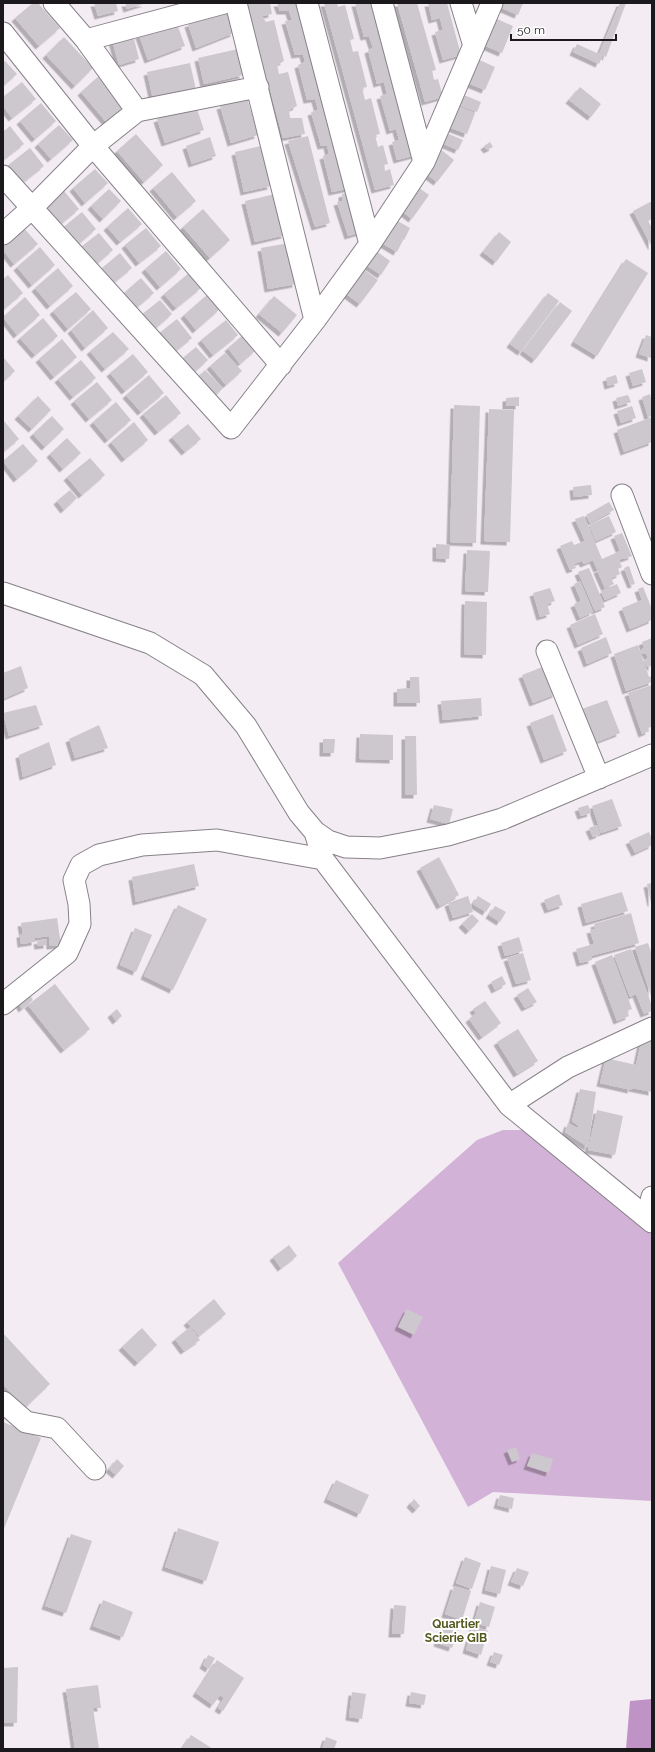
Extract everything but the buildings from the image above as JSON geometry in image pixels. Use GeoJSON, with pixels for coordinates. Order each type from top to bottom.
{"type":"FeatureCollection","features":[{"type":"Feature","properties":{"kind":"street"},"geometry":{"type":"LineString","coordinates":[[54,3],[86,40],[137,111]]}},
{"type":"Feature","properties":{"kind":"street"},"geometry":{"type":"LineString","coordinates":[[86,40],[224,3]]}},
{"type":"Feature","properties":{"kind":"street"},"geometry":{"type":"LineString","coordinates":[[236,3],[315,320]]}},
{"type":"Feature","properties":{"kind":"street"},"geometry":{"type":"LineString","coordinates":[[307,3],[370,244]]}},
{"type":"Feature","properties":{"kind":"street"},"geometry":{"type":"LineString","coordinates":[[382,3],[424,162]]}},
{"type":"Feature","properties":{"kind":"street"},"geometry":{"type":"LineString","coordinates":[[461,3],[474,46]]}},
{"type":"Feature","properties":{"kind":"street"},"geometry":{"type":"LineString","coordinates":[[3,176],[231,428],[315,320],[370,244],[424,162],[492,3]]}},
{"type":"Feature","properties":{"kind":"street"},"geometry":{"type":"LineString","coordinates":[[3,33],[93,146],[281,365]]}},
{"type":"Feature","properties":{"kind":"street"},"geometry":{"type":"LineString","coordinates":[[3,234],[32,208],[93,146],[137,111],[258,87]]}},
{"type":"Feature","properties":{"kind":"street"},"geometry":{"type":"LineString","coordinates":[[622,495],[652,574]]}},
{"type":"Feature","properties":{"kind":"street"},"geometry":{"type":"LineString","coordinates":[[3,593],[150,643],[203,675],[246,726],[299,813],[315,832],[328,841],[346,847],[380,848],[448,835],[502,819],[652,755]]}},
{"type":"Feature","properties":{"kind":"street"},"geometry":{"type":"LineString","coordinates":[[547,651],[599,778]]}},
{"type":"Feature","properties":{"kind":"street"},"geometry":{"type":"LineString","coordinates":[[315,832],[323,858],[509,1105],[650,1220]]}},
{"type":"Feature","properties":{"kind":"street"},"geometry":{"type":"LineString","coordinates":[[3,1004],[67,953],[80,924],[80,904],[74,880],[81,865],[99,855],[142,845],[217,840],[323,858]]}},
{"type":"Feature","properties":{"kind":"street"},"geometry":{"type":"LineString","coordinates":[[509,1105],[568,1067],[652,1028]]}},
{"type":"Feature","properties":{"kind":"street"},"geometry":{"type":"LineString","coordinates":[[650,1220],[652,1197]]}},
{"type":"Feature","properties":{"kind":"street"},"geometry":{"type":"LineString","coordinates":[[3,1402],[26,1422],[57,1428],[95,1469]]}},
{"type":"Feature","properties":{"kind":"shaded area"},"geometry":{"type":"Polygon","coordinates":[[[503,1130],[528,1130],[652,1232],[652,1501],[493,1492],[468,1507],[338,1263],[477,1140],[503,1130]]]}},
{"type":"Feature","properties":{"kind":"shaded area"},"geometry":{"type":"Polygon","coordinates":[[[652,1699],[652,1749],[626,1749],[630,1701],[652,1699]]]}},
{"type":"Feature","properties":{"kind":"district","name":"Quartier Scierie GIB"},"geometry":{"type":"Point","coordinates":[456,1631]}}]}
